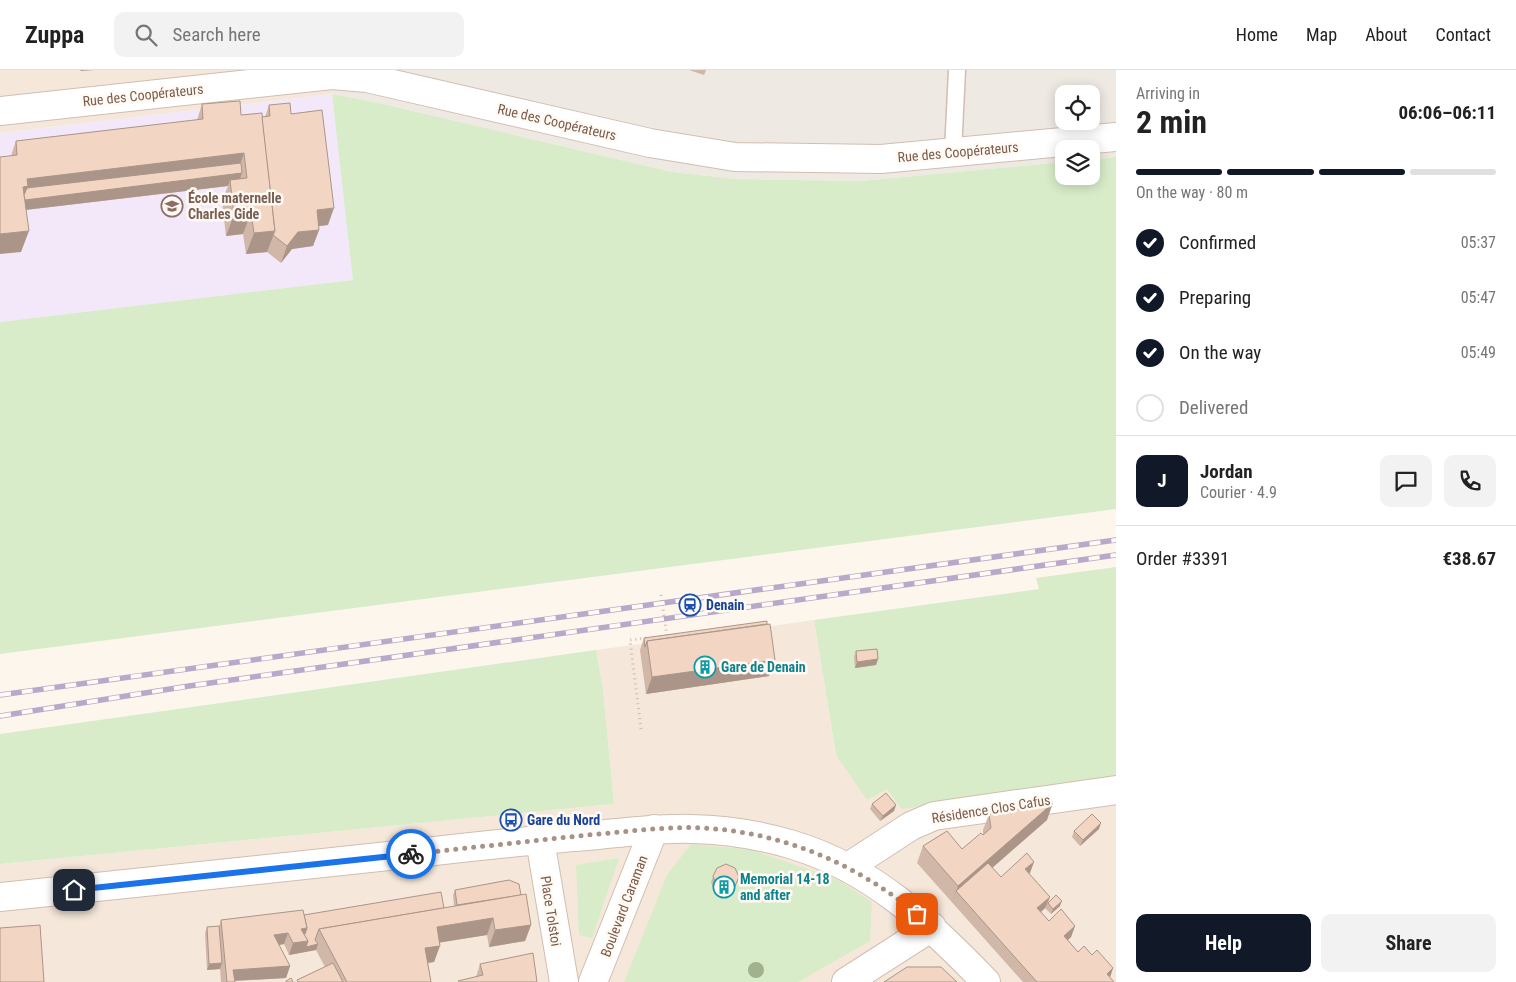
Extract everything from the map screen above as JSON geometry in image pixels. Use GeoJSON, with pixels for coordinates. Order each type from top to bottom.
{"type":"FeatureCollection","features":[{"type":"Feature","properties":{"kind":"street","name":"Rue des Coopérateurs"},"geometry":{"type":"LineString","coordinates":[[0,111],[330,73],[367,78],[650,143],[735,157],[881,159],[1116,138]]}},
{"type":"Feature","properties":{"kind":"street","name":"Résidence Clos Cafus"},"geometry":{"type":"LineString","coordinates":[[848,867],[911,826],[934,816],[1116,790]]}},
{"type":"Feature","properties":{"kind":"street"},"geometry":{"type":"LineString","coordinates":[[0,897],[540,840],[654,829],[701,828],[746,833],[795,845],[848,867],[883,887],[932,927],[986,982]]}},
{"type":"Feature","properties":{"kind":"street","name":"Boulevard Caraman"},"geometry":{"type":"LineString","coordinates":[[594,982],[654,829]]}},
{"type":"Feature","properties":{"kind":"street","name":"Place Tolstoi"},"geometry":{"type":"LineString","coordinates":[[540,840],[564,982]]}},
{"type":"Feature","properties":{"kind":"street"},"geometry":{"type":"LineString","coordinates":[[846,982],[932,927]]}},
{"type":"Feature","properties":{"kind":"lane"},"geometry":{"type":"LineString","coordinates":[[954,152],[957,70]]}},
{"type":"Feature","properties":{"kind":"path"},"geometry":{"type":"LineString","coordinates":[[657,637],[666,636],[661,595]]}},
{"type":"Feature","properties":{"kind":"path"},"geometry":{"type":"LineString","coordinates":[[641,729],[630,640],[648,638]]}},
{"type":"Feature","properties":{"kind":"shaded area"},"geometry":{"type":"Polygon","coordinates":[[[0,70],[360,70],[332,94],[0,133],[0,70]]]}},
{"type":"Feature","properties":{"kind":"shaded area"},"geometry":{"type":"Polygon","coordinates":[[[360,70],[1116,70],[1116,157],[1100,159],[1100,140],[1055,140],[1055,163],[861,181],[735,179],[672,172],[379,103],[332,94],[360,70]]]}},
{"type":"Feature","properties":{"kind":"shaded area","name":"École maternelle Charles Gide"},"geometry":{"type":"Polygon","coordinates":[[[332,94],[354,280],[0,322],[0,133],[332,94]]]}},
{"type":"Feature","properties":{"kind":"shaded area"},"geometry":{"type":"Polygon","coordinates":[[[814,620],[836,756],[887,789],[1116,777],[1116,982],[0,982],[0,864],[614,804],[603,689],[596,650],[814,620]]]}},
{"type":"Feature","properties":{"kind":"green space"},"geometry":{"type":"Polygon","coordinates":[[[332,94],[379,103],[672,172],[735,179],[861,181],[1055,163],[1055,185],[1100,185],[1100,159],[1116,157],[1116,509],[0,654],[0,322],[353,280],[332,94]]]}},
{"type":"Feature","properties":{"kind":"green space"},"geometry":{"type":"Polygon","coordinates":[[[1116,567],[1116,777],[902,809],[887,789],[867,800],[836,755],[814,620],[1039,589],[1036,578],[1116,567]]]}},
{"type":"Feature","properties":{"kind":"green space"},"geometry":{"type":"Polygon","coordinates":[[[596,650],[603,689],[614,804],[0,864],[0,734],[596,650]]]}},
{"type":"Feature","properties":{"kind":"green space"},"geometry":{"type":"Polygon","coordinates":[[[691,844],[752,850],[837,879],[872,902],[870,941],[798,982],[624,982],[667,875],[691,844]]]}},
{"type":"Feature","properties":{"kind":"green space"},"geometry":{"type":"Polygon","coordinates":[[[619,858],[592,938],[579,935],[576,865],[619,858]]]}},
{"type":"Feature","properties":{"kind":"building"},"geometry":{"type":"Polygon","coordinates":[[[240,101],[241,115],[262,113],[275,231],[254,233],[251,213],[234,215],[230,180],[247,178],[244,153],[27,179],[28,186],[23,187],[29,231],[0,234],[0,157],[17,155],[16,141],[203,119],[202,104],[240,101]]]}},
{"type":"Feature","properties":{"kind":"building"},"geometry":{"type":"Polygon","coordinates":[[[290,103],[291,114],[322,110],[334,208],[317,210],[319,230],[298,232],[287,246],[273,235],[275,231],[262,117],[270,116],[269,105],[290,103]]]}},
{"type":"Feature","properties":{"kind":"building"},"geometry":{"type":"Polygon","coordinates":[[[241,163],[242,173],[25,200],[24,195],[27,188],[241,163]]]}},
{"type":"Feature","properties":{"kind":"building"},"geometry":{"type":"Polygon","coordinates":[[[767,621],[767,624],[647,641],[645,647],[644,638],[767,621]]]}},
{"type":"Feature","properties":{"kind":"building"},"geometry":{"type":"Polygon","coordinates":[[[770,624],[775,660],[652,677],[647,641],[770,624]]]}},
{"type":"Feature","properties":{"kind":"building"},"geometry":{"type":"Polygon","coordinates":[[[877,649],[878,659],[857,662],[856,651],[877,649]]]}},
{"type":"Feature","properties":{"kind":"building"},"geometry":{"type":"Polygon","coordinates":[[[886,793],[896,805],[883,816],[872,804],[886,793]]]}},
{"type":"Feature","properties":{"kind":"building"},"geometry":{"type":"Polygon","coordinates":[[[1053,803],[958,886],[923,846],[947,831],[962,849],[981,833],[983,835],[991,828],[989,814],[1053,803]]]}},
{"type":"Feature","properties":{"kind":"building"},"geometry":{"type":"Polygon","coordinates":[[[1092,814],[1101,823],[1083,840],[1074,831],[1092,814]]]}},
{"type":"Feature","properties":{"kind":"building"},"geometry":{"type":"Polygon","coordinates":[[[1027,853],[1034,862],[1025,869],[1050,897],[1037,908],[1049,921],[1061,909],[1075,926],[1064,936],[1078,952],[1084,946],[1092,955],[1097,950],[1113,968],[1107,974],[1114,982],[1037,982],[956,891],[988,863],[1001,877],[1027,853]]]}},
{"type":"Feature","properties":{"kind":"building","name":"Memorial 14-18 and after"},"geometry":{"type":"Polygon","coordinates":[[[726,864],[735,868],[739,877],[735,886],[726,890],[717,886],[713,876],[717,868],[726,864]]]}},
{"type":"Feature","properties":{"kind":"building"},"geometry":{"type":"Polygon","coordinates":[[[509,880],[519,884],[521,895],[457,905],[455,890],[509,880]]]}},
{"type":"Feature","properties":{"kind":"building"},"geometry":{"type":"Polygon","coordinates":[[[441,892],[444,908],[319,929],[315,940],[318,944],[306,947],[308,941],[303,934],[305,934],[307,928],[304,915],[441,892]]]}},
{"type":"Feature","properties":{"kind":"building"},"geometry":{"type":"Polygon","coordinates":[[[526,894],[531,925],[495,930],[493,918],[437,927],[440,946],[425,948],[431,982],[347,982],[319,929],[526,894]]]}},
{"type":"Feature","properties":{"kind":"building"},"geometry":{"type":"Polygon","coordinates":[[[1056,895],[1062,901],[1053,909],[1048,903],[1056,895]]]}},
{"type":"Feature","properties":{"kind":"building"},"geometry":{"type":"Polygon","coordinates":[[[303,910],[307,928],[301,929],[308,941],[293,943],[288,933],[274,935],[290,966],[233,970],[235,982],[227,982],[221,920],[303,910]]]}},
{"type":"Feature","properties":{"kind":"building"},"geometry":{"type":"Polygon","coordinates":[[[40,925],[44,982],[0,982],[0,928],[40,925]]]}},
{"type":"Feature","properties":{"kind":"building"},"geometry":{"type":"Polygon","coordinates":[[[219,926],[222,963],[209,964],[207,927],[219,926]]]}},
{"type":"Feature","properties":{"kind":"building"},"geometry":{"type":"Polygon","coordinates":[[[533,953],[537,982],[458,981],[483,975],[480,964],[533,953]]]}},
{"type":"Feature","properties":{"kind":"building"},"geometry":{"type":"Polygon","coordinates":[[[333,963],[343,982],[298,982],[297,980],[333,963]]]}},
{"type":"Feature","properties":{"kind":"building"},"geometry":{"type":"Polygon","coordinates":[[[907,967],[941,967],[957,982],[884,982],[907,967]]]}},
{"type":"Feature","properties":{"kind":"building"},"geometry":{"type":"Polygon","coordinates":[[[291,978],[293,982],[286,982],[286,981],[291,978]]]}},
{"type":"Feature","properties":{"kind":"railway"},"geometry":{"type":"LineString","coordinates":[[0,695],[1116,540]]}},
{"type":"Feature","properties":{"kind":"railway"},"geometry":{"type":"LineString","coordinates":[[0,716],[189,686],[1116,555]]}},
{"type":"Feature","properties":{"kind":"way so far"},"geometry":{"type":"LineString","coordinates":[[411,854],[654,829],[701,828],[722,830],[746,833],[795,845],[826,856],[883,887],[917,914]]}},
{"type":"Feature","properties":{"kind":"place","name":"École maternelle Charles Gide"},"geometry":{"type":"Point","coordinates":[172,206]}},
{"type":"Feature","properties":{"kind":"place","name":"Denain"},"geometry":{"type":"Point","coordinates":[690,605]}},
{"type":"Feature","properties":{"kind":"place","name":"Gare de Denain"},"geometry":{"type":"Point","coordinates":[705,667]}},
{"type":"Feature","properties":{"kind":"place","name":"Gare du Nord"},"geometry":{"type":"Point","coordinates":[511,820]}},
{"type":"Feature","properties":{"kind":"place","name":"Memorial 14-18 and after"},"geometry":{"type":"Point","coordinates":[724,887]}},
{"type":"Feature","properties":{"kind":"route"},"geometry":{"type":"LineString","coordinates":[[74,890],[411,854]]}}]}
